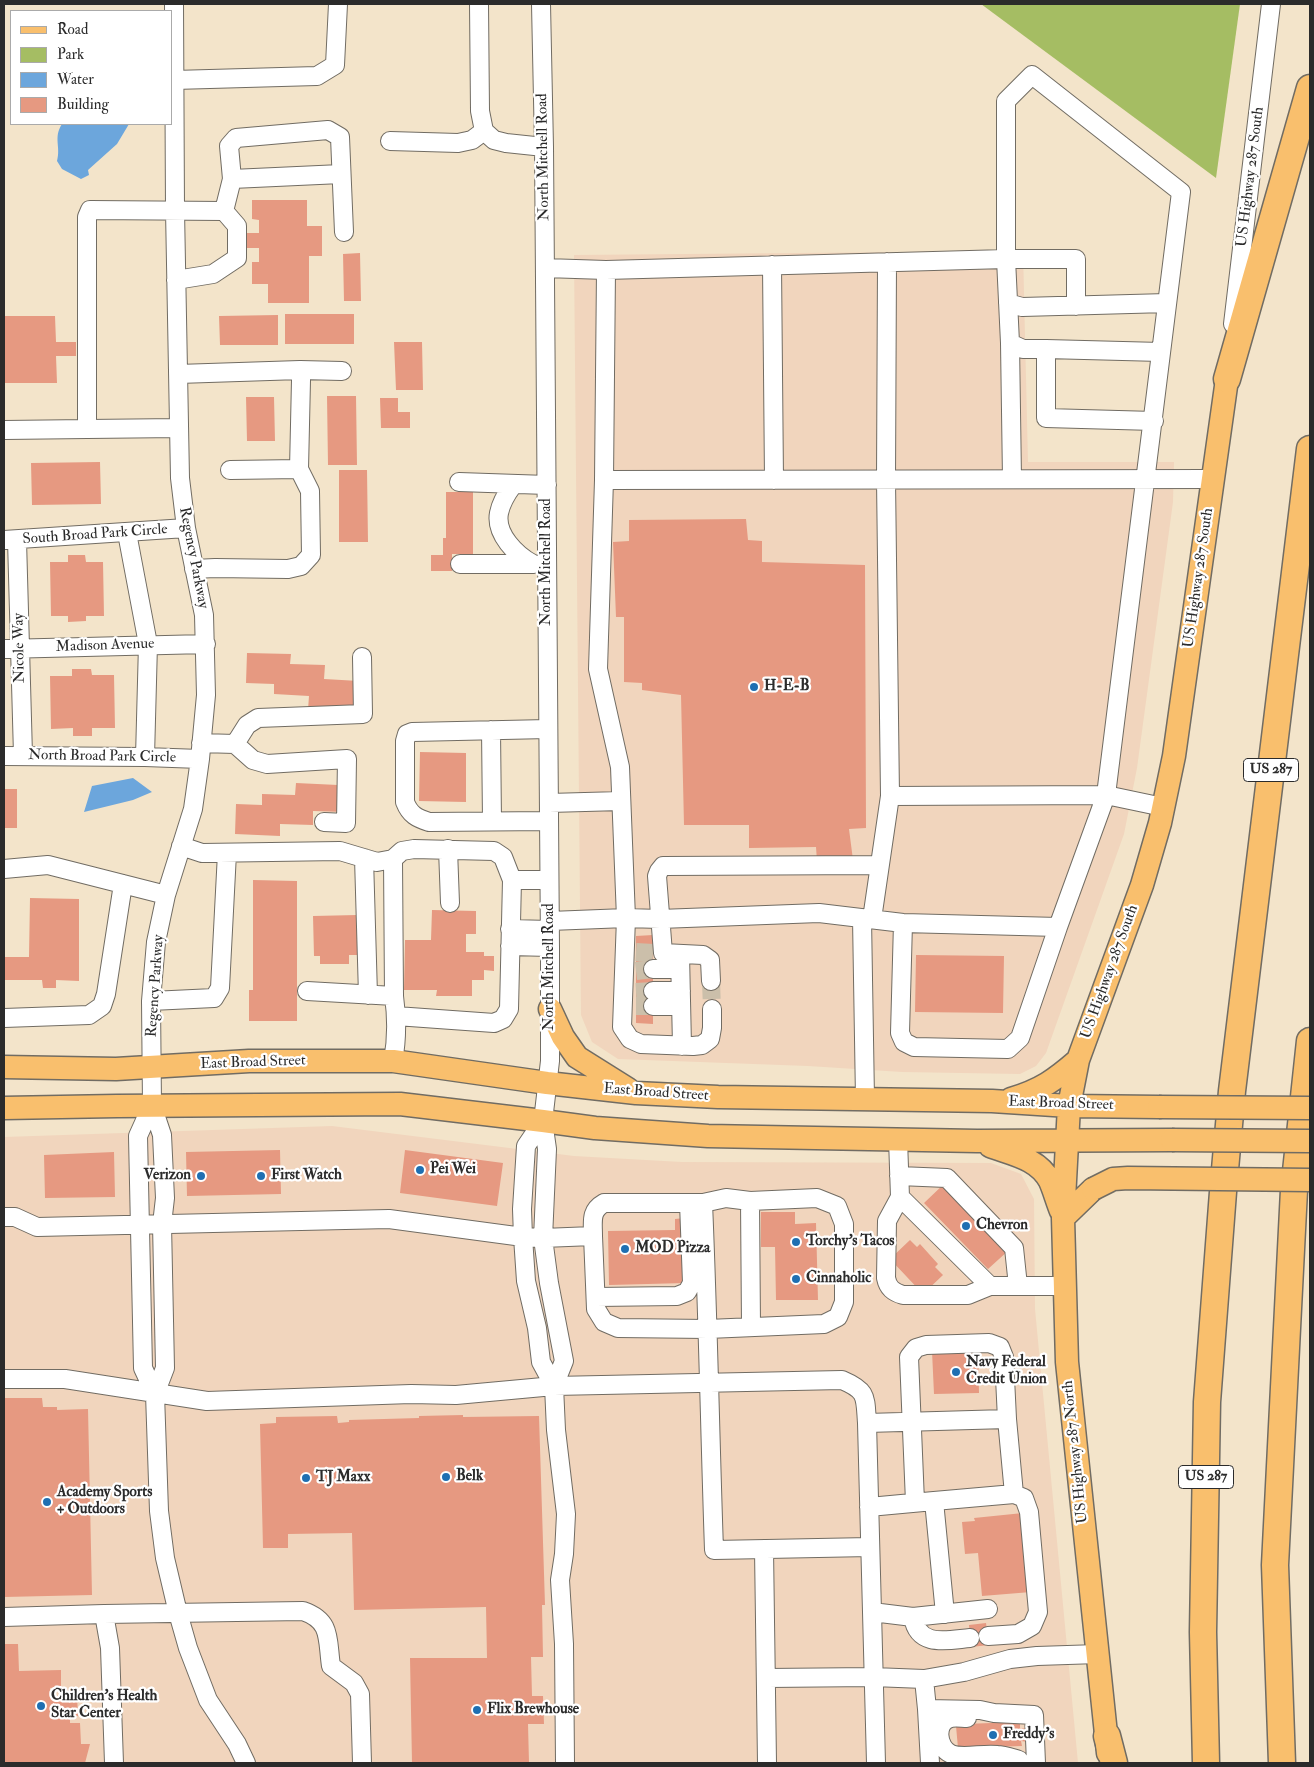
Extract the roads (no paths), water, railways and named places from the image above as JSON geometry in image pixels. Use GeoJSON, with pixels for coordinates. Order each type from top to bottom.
{"type":"FeatureCollection","features":[{"type":"Feature","properties":{"kind":"highway"},"geometry":{"type":"LineString","coordinates":[[1226,379],[1310,88]]}},
{"type":"Feature","properties":{"kind":"highway","name":"US 287"},"geometry":{"type":"LineString","coordinates":[[1206,1763],[1203,1632],[1207,1402],[1222,1192],[1232,1091],[1310,450]]}},
{"type":"Feature","properties":{"kind":"highway"},"geometry":{"type":"LineString","coordinates":[[1282,1763],[1275,1566],[1294,1190],[1310,1041]]}},
{"type":"Feature","properties":{"kind":"highway"},"geometry":{"type":"LineString","coordinates":[[1107,1736],[1114,1763]]}},
{"type":"Feature","properties":{"kind":"main road","name":"US Highway 287 South"},"geometry":{"type":"LineString","coordinates":[[1068,1140],[1069,1106],[1078,1060],[1142,885],[1163,807],[1176,747],[1226,379]]}},
{"type":"Feature","properties":{"kind":"main road"},"geometry":{"type":"LineString","coordinates":[[550,1009],[563,1037],[577,1056],[598,1071],[636,1093]]}},
{"type":"Feature","properties":{"kind":"main road"},"geometry":{"type":"LineString","coordinates":[[1002,1102],[1033,1092],[1055,1080],[1078,1060]]}},
{"type":"Feature","properties":{"kind":"main road","name":"East Broad Street"},"geometry":{"type":"LineString","coordinates":[[4,1067],[116,1069],[249,1061],[393,1062],[636,1093],[718,1097],[1002,1102],[1069,1106],[1310,1108]]}},
{"type":"Feature","properties":{"kind":"main road"},"geometry":{"type":"LineString","coordinates":[[4,1108],[400,1104],[543,1120],[595,1128],[708,1136],[977,1141],[1310,1141]]}},
{"type":"Feature","properties":{"kind":"main road","name":"US Highway 287 North"},"geometry":{"type":"LineString","coordinates":[[1068,1140],[1063,1218],[1066,1362],[1109,1763]]}},
{"type":"Feature","properties":{"kind":"main road"},"geometry":{"type":"LineString","coordinates":[[977,1141],[1027,1159],[1039,1168],[1049,1180],[1063,1218],[1093,1189],[1113,1179],[1310,1180]]}},
{"type":"Feature","properties":{"kind":"street","name":"Regency Parkway"},"geometry":{"type":"LineString","coordinates":[[152,1106],[152,1001],[156,942],[166,895],[193,809],[206,694],[204,615],[186,528],[180,478],[175,210],[174,4]]}},
{"type":"Feature","properties":{"kind":"street"},"geometry":{"type":"LineString","coordinates":[[174,80],[317,76],[335,65],[338,4]]}},
{"type":"Feature","properties":{"kind":"street"},"geometry":{"type":"LineString","coordinates":[[479,4],[480,111],[484,131],[494,140],[500,142],[544,147]]}},
{"type":"Feature","properties":{"kind":"street","name":"North Mitchell Road"},"geometry":{"type":"LineString","coordinates":[[541,4],[547,486],[540,564],[548,729],[550,932],[550,1061],[543,1120]]}},
{"type":"Feature","properties":{"kind":"street","name":"US Highway 287 South"},"geometry":{"type":"LineString","coordinates":[[1226,379],[1271,4]]}},
{"type":"Feature","properties":{"kind":"street"},"geometry":{"type":"LineString","coordinates":[[903,923],[900,1033],[904,1042],[914,1047],[1008,1049],[1020,1038],[1106,795],[1181,192],[1032,75],[1006,101],[1006,259],[1010,343],[1012,479]]}},
{"type":"Feature","properties":{"kind":"street"},"geometry":{"type":"LineString","coordinates":[[224,211],[232,179],[229,146],[236,138],[328,130],[340,136],[344,232]]}},
{"type":"Feature","properties":{"kind":"street"},"geometry":{"type":"LineString","coordinates":[[390,141],[458,144],[472,140],[484,131]]}},
{"type":"Feature","properties":{"kind":"street"},"geometry":{"type":"LineString","coordinates":[[232,179],[342,174]]}},
{"type":"Feature","properties":{"kind":"street"},"geometry":{"type":"LineString","coordinates":[[87,429],[86,217],[90,210],[224,211],[237,226],[237,258],[213,274],[176,280]]}},
{"type":"Feature","properties":{"kind":"street"},"geometry":{"type":"LineString","coordinates":[[545,268],[606,270],[1006,259],[1076,259],[1076,306]]}},
{"type":"Feature","properties":{"kind":"street"},"geometry":{"type":"LineString","coordinates":[[865,1100],[867,919],[880,865],[890,796],[886,480],[887,262]]}},
{"type":"Feature","properties":{"kind":"street"},"geometry":{"type":"LineString","coordinates":[[772,266],[774,480]]}},
{"type":"Feature","properties":{"kind":"street"},"geometry":{"type":"LineString","coordinates":[[606,270],[604,480],[598,669],[620,767],[626,918],[650,960],[681,998],[682,1046]]}},
{"type":"Feature","properties":{"kind":"street"},"geometry":{"type":"LineString","coordinates":[[1008,303],[1022,307],[1167,303]]}},
{"type":"Feature","properties":{"kind":"street"},"geometry":{"type":"LineString","coordinates":[[1010,343],[1023,349],[1161,352]]}},
{"type":"Feature","properties":{"kind":"street"},"geometry":{"type":"LineString","coordinates":[[1046,349],[1046,418],[1154,420]]}},
{"type":"Feature","properties":{"kind":"street"},"geometry":{"type":"LineString","coordinates":[[178,374],[300,370],[342,371]]}},
{"type":"Feature","properties":{"kind":"street"},"geometry":{"type":"LineString","coordinates":[[194,569],[288,569],[301,566],[311,555],[310,491],[299,468],[300,370]]}},
{"type":"Feature","properties":{"kind":"street"},"geometry":{"type":"LineString","coordinates":[[4,430],[179,428]]}},
{"type":"Feature","properties":{"kind":"street"},"geometry":{"type":"LineString","coordinates":[[230,470],[299,468]]}},
{"type":"Feature","properties":{"kind":"street"},"geometry":{"type":"LineString","coordinates":[[604,480],[1213,479]]}},
{"type":"Feature","properties":{"kind":"street"},"geometry":{"type":"LineString","coordinates":[[459,482],[547,486]]}},
{"type":"Feature","properties":{"kind":"street"},"geometry":{"type":"LineString","coordinates":[[513,485],[498,514],[500,525],[506,540],[513,550],[540,564]]}},
{"type":"Feature","properties":{"kind":"street","name":"South Broad Park Circle"},"geometry":{"type":"LineString","coordinates":[[10,540],[186,528]]}},
{"type":"Feature","properties":{"kind":"street"},"geometry":{"type":"LineString","coordinates":[[127,533],[148,644],[146,756]]}},
{"type":"Feature","properties":{"kind":"street","name":"Nicole Way"},"geometry":{"type":"LineString","coordinates":[[10,540],[12,648],[23,756]]}},
{"type":"Feature","properties":{"kind":"street"},"geometry":{"type":"LineString","coordinates":[[460,564],[540,564]]}},
{"type":"Feature","properties":{"kind":"street","name":"Madison Avenue"},"geometry":{"type":"LineString","coordinates":[[12,648],[206,644]]}},
{"type":"Feature","properties":{"kind":"street"},"geometry":{"type":"LineString","coordinates":[[324,822],[346,823],[347,759],[267,764],[252,760],[235,744],[247,725],[258,718],[364,714],[362,657]]}},
{"type":"Feature","properties":{"kind":"street"},"geometry":{"type":"LineString","coordinates":[[548,729],[412,732],[407,734],[405,802],[409,811],[416,817],[429,822],[492,821],[621,801]]}},
{"type":"Feature","properties":{"kind":"street"},"geometry":{"type":"LineString","coordinates":[[491,730],[492,821]]}},
{"type":"Feature","properties":{"kind":"street","name":"North Broad Park Circle"},"geometry":{"type":"LineString","coordinates":[[4,756],[146,756],[201,751],[235,744]]}},
{"type":"Feature","properties":{"kind":"street"},"geometry":{"type":"LineString","coordinates":[[890,796],[1106,795],[1163,807]]}},
{"type":"Feature","properties":{"kind":"street"},"geometry":{"type":"LineString","coordinates":[[181,846],[202,853],[340,851],[378,862],[393,859],[402,851],[414,849],[494,851],[504,857],[512,880],[509,1008],[503,1019],[494,1023],[396,1016]]}},
{"type":"Feature","properties":{"kind":"street"},"geometry":{"type":"LineString","coordinates":[[448,849],[450,903]]}},
{"type":"Feature","properties":{"kind":"street"},"geometry":{"type":"LineString","coordinates":[[152,1001],[214,998],[220,988],[227,853]]}},
{"type":"Feature","properties":{"kind":"street"},"geometry":{"type":"LineString","coordinates":[[364,858],[368,994]]}},
{"type":"Feature","properties":{"kind":"street"},"geometry":{"type":"LineString","coordinates":[[393,859],[394,996],[396,1016],[393,1062]]}},
{"type":"Feature","properties":{"kind":"street"},"geometry":{"type":"LineString","coordinates":[[4,869],[48,865],[166,895]]}},
{"type":"Feature","properties":{"kind":"street"},"geometry":{"type":"LineString","coordinates":[[712,1009],[710,1039],[702,1045],[641,1044],[630,1039],[622,1027],[637,999],[650,960],[660,919],[657,876],[663,866],[880,865]]}},
{"type":"Feature","properties":{"kind":"street"},"geometry":{"type":"LineString","coordinates":[[512,880],[549,880]]}},
{"type":"Feature","properties":{"kind":"street"},"geometry":{"type":"LineString","coordinates":[[4,1018],[89,1015],[102,1006],[106,994],[123,884]]}},
{"type":"Feature","properties":{"kind":"street"},"geometry":{"type":"LineString","coordinates":[[510,937],[550,932],[626,918],[660,919],[819,913],[903,923],[1058,927]]}},
{"type":"Feature","properties":{"kind":"street"},"geometry":{"type":"LineString","coordinates":[[650,960],[703,955],[710,960],[711,981]]}},
{"type":"Feature","properties":{"kind":"street"},"geometry":{"type":"LineString","coordinates":[[307,991],[394,996]]}},
{"type":"Feature","properties":{"kind":"street"},"geometry":{"type":"LineString","coordinates":[[637,999],[681,998]]}},
{"type":"Feature","properties":{"kind":"street"},"geometry":{"type":"LineString","coordinates":[[152,1106],[162,1135],[165,1198],[162,1224],[165,1368],[154,1394]]}},
{"type":"Feature","properties":{"kind":"street"},"geometry":{"type":"LineString","coordinates":[[152,1106],[138,1136],[143,1368],[154,1394],[159,1510],[165,1558],[188,1648],[208,1700],[237,1744],[246,1763]]}},
{"type":"Feature","properties":{"kind":"street"},"geometry":{"type":"LineString","coordinates":[[543,1120],[526,1146],[522,1209],[523,1237],[526,1281],[537,1328],[541,1362],[554,1386]]}},
{"type":"Feature","properties":{"kind":"street"},"geometry":{"type":"LineString","coordinates":[[543,1120],[547,1149],[543,1238],[549,1283],[564,1361],[554,1386],[556,1430],[566,1514],[564,1554],[560,1580],[564,1644],[565,1763]]}},
{"type":"Feature","properties":{"kind":"street"},"geometry":{"type":"LineString","coordinates":[[898,1139],[900,1197],[887,1221],[886,1278],[888,1286],[903,1295],[968,1295],[990,1286],[1065,1286]]}},
{"type":"Feature","properties":{"kind":"street"},"geometry":{"type":"LineString","coordinates":[[899,1176],[948,1178],[1014,1248],[1018,1286]]}},
{"type":"Feature","properties":{"kind":"street"},"geometry":{"type":"LineString","coordinates":[[900,1197],[990,1286]]}},
{"type":"Feature","properties":{"kind":"street"},"geometry":{"type":"LineString","coordinates":[[726,1198],[750,1200],[817,1198],[837,1206],[844,1224],[844,1302],[838,1317],[824,1324],[708,1328],[618,1328],[604,1322],[596,1309],[593,1218],[597,1208],[604,1203],[696,1203],[726,1198]]}},
{"type":"Feature","properties":{"kind":"street"},"geometry":{"type":"LineString","coordinates":[[750,1200],[751,1326]]}},
{"type":"Feature","properties":{"kind":"street"},"geometry":{"type":"LineString","coordinates":[[596,1297],[677,1296],[687,1292],[692,1283],[696,1203]]}},
{"type":"Feature","properties":{"kind":"street"},"geometry":{"type":"LineString","coordinates":[[696,1203],[708,1328],[714,1550],[870,1547]]}},
{"type":"Feature","properties":{"kind":"street"},"geometry":{"type":"LineString","coordinates":[[4,1217],[15,1217],[37,1227],[389,1219],[523,1237],[593,1236]]}},
{"type":"Feature","properties":{"kind":"street"},"geometry":{"type":"LineString","coordinates":[[915,1502],[909,1357],[916,1348],[926,1345],[989,1343],[1000,1347],[1004,1357],[1007,1419],[1014,1494]]}},
{"type":"Feature","properties":{"kind":"street"},"geometry":{"type":"LineString","coordinates":[[4,1379],[65,1379],[206,1401],[456,1394],[554,1386],[708,1382],[842,1380],[855,1385],[865,1397],[867,1423],[876,1763]]}},
{"type":"Feature","properties":{"kind":"street"},"geometry":{"type":"LineString","coordinates":[[867,1423],[1007,1419]]}},
{"type":"Feature","properties":{"kind":"street"},"geometry":{"type":"LineString","coordinates":[[869,1508],[915,1502],[1014,1494],[1024,1498],[1029,1512],[1038,1612],[1032,1626],[1018,1634],[988,1636]]}},
{"type":"Feature","properties":{"kind":"street"},"geometry":{"type":"LineString","coordinates":[[934,1501],[946,1614]]}},
{"type":"Feature","properties":{"kind":"street"},"geometry":{"type":"LineString","coordinates":[[764,1550],[764,1640],[767,1678],[768,1763]]}},
{"type":"Feature","properties":{"kind":"street"},"geometry":{"type":"LineString","coordinates":[[872,1612],[914,1617],[988,1609]]}},
{"type":"Feature","properties":{"kind":"street"},"geometry":{"type":"LineString","coordinates":[[4,1617],[303,1611],[316,1616],[326,1627],[331,1666],[354,1683],[360,1694],[362,1763]]}},
{"type":"Feature","properties":{"kind":"street"},"geometry":{"type":"LineString","coordinates":[[104,1614],[110,1648],[114,1763]]}},
{"type":"Feature","properties":{"kind":"street"},"geometry":{"type":"LineString","coordinates":[[914,1617],[915,1628],[925,1638],[937,1641],[970,1638]]}},
{"type":"Feature","properties":{"kind":"street"},"geometry":{"type":"LineString","coordinates":[[767,1678],[873,1677],[924,1679],[1037,1656],[1098,1654]]}},
{"type":"Feature","properties":{"kind":"street"},"geometry":{"type":"LineString","coordinates":[[924,1679],[930,1763]]}},
{"type":"Feature","properties":{"kind":"street"},"geometry":{"type":"LineString","coordinates":[[927,1709],[980,1710],[994,1713],[1034,1715],[1030,1761]]}},
{"type":"Feature","properties":{"kind":"street"},"geometry":{"type":"LineString","coordinates":[[994,1713],[982,1718],[951,1718],[944,1722],[940,1729],[941,1744],[944,1750],[952,1755],[998,1754],[1030,1761]]}},
{"type":"Feature","properties":{"kind":"street"},"geometry":{"type":"LineString","coordinates":[[992,1763],[1030,1761]]}},
{"type":"Feature","properties":{"kind":"water"},"geometry":{"type":"Polygon","coordinates":[[[61,125],[128,125],[117,144],[88,170],[89,175],[81,179],[62,169],[57,161],[59,129],[61,125]]]}},
{"type":"Feature","properties":{"kind":"water"},"geometry":{"type":"Polygon","coordinates":[[[133,778],[152,792],[133,800],[84,812],[92,786],[133,778]]]}},
{"type":"Feature","properties":{"kind":"tunnel"},"geometry":{"type":"LineString","coordinates":[[636,952],[653,953]]}},
{"type":"Feature","properties":{"kind":"tunnel"},"geometry":{"type":"LineString","coordinates":[[636,971],[653,969]]}},
{"type":"Feature","properties":{"kind":"tunnel"},"geometry":{"type":"LineString","coordinates":[[711,981],[712,1009]]}},
{"type":"Feature","properties":{"kind":"tunnel"},"geometry":{"type":"LineString","coordinates":[[636,992],[653,991]]}},
{"type":"Feature","properties":{"kind":"tunnel"},"geometry":{"type":"LineString","coordinates":[[636,1006],[653,1006]]}},
{"type":"Feature","properties":{"kind":"place","name":"H-E-B"},"geometry":{"type":"Point","coordinates":[754,687]}},
{"type":"Feature","properties":{"kind":"place","name":"Pei Wei"},"geometry":{"type":"Point","coordinates":[420,1170]}},
{"type":"Feature","properties":{"kind":"place","name":"Verizon"},"geometry":{"type":"Point","coordinates":[201,1176]}},
{"type":"Feature","properties":{"kind":"place","name":"First Watch"},"geometry":{"type":"Point","coordinates":[261,1176]}},
{"type":"Feature","properties":{"kind":"place","name":"Chevron"},"geometry":{"type":"Point","coordinates":[966,1226]}},
{"type":"Feature","properties":{"kind":"place","name":"Torchy's Tacos"},"geometry":{"type":"Point","coordinates":[796,1242]}},
{"type":"Feature","properties":{"kind":"place","name":"MOD Pizza"},"geometry":{"type":"Point","coordinates":[625,1249]}},
{"type":"Feature","properties":{"kind":"place","name":"Cinnaholic"},"geometry":{"type":"Point","coordinates":[796,1279]}},
{"type":"Feature","properties":{"kind":"place","name":"Navy Federal Credit Union"},"geometry":{"type":"Point","coordinates":[956,1372]}},
{"type":"Feature","properties":{"kind":"place","name":"Belk"},"geometry":{"type":"Point","coordinates":[446,1477]}},
{"type":"Feature","properties":{"kind":"place","name":"TJ Maxx"},"geometry":{"type":"Point","coordinates":[306,1478]}},
{"type":"Feature","properties":{"kind":"place","name":"Academy Sports + Outdoors"},"geometry":{"type":"Point","coordinates":[47,1502]}},
{"type":"Feature","properties":{"kind":"place","name":"Children's Health Star Center"},"geometry":{"type":"Point","coordinates":[41,1706]}},
{"type":"Feature","properties":{"kind":"place","name":"Flix Brewhouse"},"geometry":{"type":"Point","coordinates":[477,1710]}},
{"type":"Feature","properties":{"kind":"place","name":"Freddy's"},"geometry":{"type":"Point","coordinates":[993,1735]}}]}
